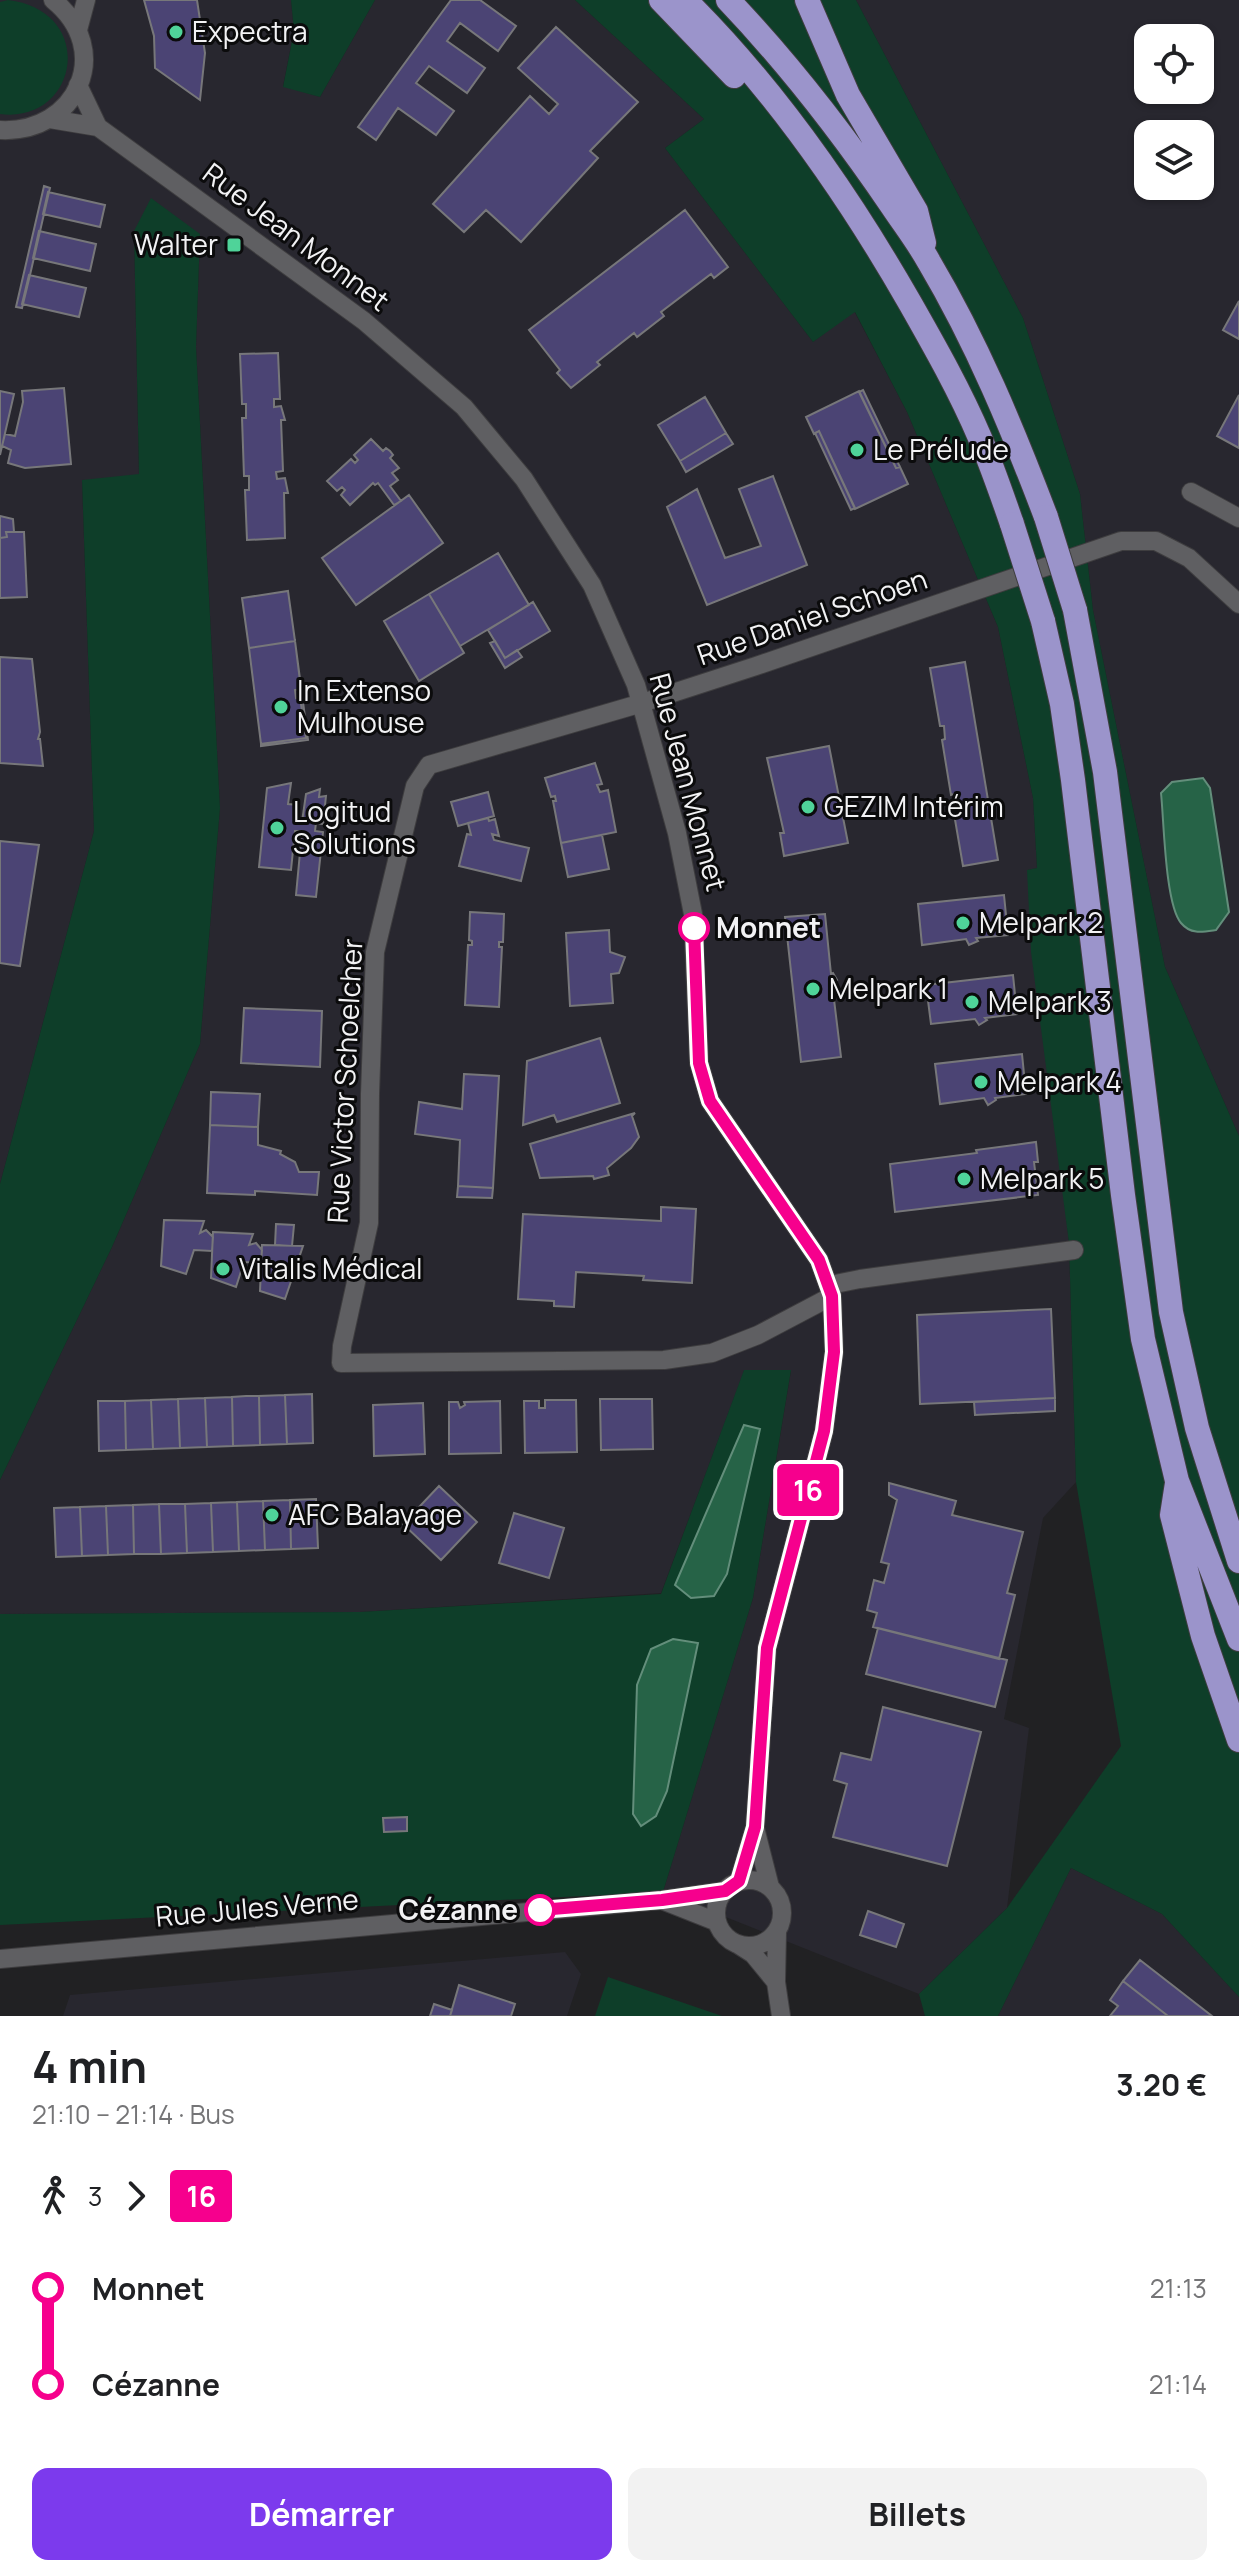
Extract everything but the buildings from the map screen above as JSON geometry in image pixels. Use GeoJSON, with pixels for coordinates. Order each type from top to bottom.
{"type":"FeatureCollection","features":[{"type":"Feature","properties":{"kind":"highway"},"geometry":{"type":"LineString","coordinates":[[661,0],[754,97],[799,131]]}},
{"type":"Feature","properties":{"kind":"highway"},"geometry":{"type":"LineString","coordinates":[[685,0],[750,70],[799,131],[875,242],[940,357],[981,440],[1012,524],[1043,621],[1062,704],[1143,1339],[1177,1481],[1239,1639]]}},
{"type":"Feature","properties":{"kind":"highway"},"geometry":{"type":"LineString","coordinates":[[728,0],[803,86],[860,158],[929,261],[1012,427],[1046,517],[1075,610],[1108,787],[1171,1312],[1197,1428],[1239,1561]]}},
{"type":"Feature","properties":{"kind":"highway"},"geometry":{"type":"LineString","coordinates":[[807,0],[848,95],[916,211],[929,261]]}},
{"type":"Feature","properties":{"kind":"highway"},"geometry":{"type":"LineString","coordinates":[[1171,1312],[1188,1327],[1221,1462],[1239,1504]]}},
{"type":"Feature","properties":{"kind":"highway"},"geometry":{"type":"LineString","coordinates":[[1177,1481],[1172,1515],[1203,1636],[1239,1740]]}},
{"type":"Feature","properties":{"kind":"street"},"geometry":{"type":"LineString","coordinates":[[2,132],[30,128],[50,119],[67,104],[83,74],[84,52],[78,30],[66,10],[53,0]]}},
{"type":"Feature","properties":{"kind":"street"},"geometry":{"type":"LineString","coordinates":[[78,30],[86,0]]}},
{"type":"Feature","properties":{"kind":"street","name":"Rue Jean Monnet"},"geometry":{"type":"LineString","coordinates":[[78,85],[98,127]]}},
{"type":"Feature","properties":{"kind":"street","name":"Rue Jean Monnet"},"geometry":{"type":"LineString","coordinates":[[50,119],[98,127],[364,321],[464,407],[524,479],[592,585],[642,703],[677,833],[693,914],[699,1063],[710,1101],[819,1260],[831,1291],[834,1352],[824,1431],[767,1648],[755,1827],[732,1886]]}},
{"type":"Feature","properties":{"kind":"street"},"geometry":{"type":"LineString","coordinates":[[1191,492],[1239,518]]}},
{"type":"Feature","properties":{"kind":"street","name":"Rue Daniel Schoen"},"geometry":{"type":"LineString","coordinates":[[642,703],[1121,541],[1156,541],[1189,558],[1239,604]]}},
{"type":"Feature","properties":{"kind":"street","name":"Rue Victor Schoelcher"},"geometry":{"type":"LineString","coordinates":[[642,703],[429,765],[415,786],[375,952],[369,1223],[341,1363],[664,1360],[712,1353],[758,1335],[831,1291]]}},
{"type":"Feature","properties":{"kind":"street"},"geometry":{"type":"LineString","coordinates":[[831,1291],[860,1279],[1074,1250]]}},
{"type":"Feature","properties":{"kind":"street","name":"Rue Jean Monnet"},"geometry":{"type":"LineString","coordinates":[[755,1827],[770,1887]]}},
{"type":"Feature","properties":{"kind":"street"},"geometry":{"type":"LineString","coordinates":[[739,1945],[756,1946],[771,1939],[783,1917],[781,1900],[770,1887],[755,1880],[732,1886],[717,1905],[717,1922],[725,1936],[739,1945],[753,1954],[776,1982]]}},
{"type":"Feature","properties":{"kind":"street","name":"Rue Jules Verne"},"geometry":{"type":"LineString","coordinates":[[0,1959],[662,1900],[732,1886]]}},
{"type":"Feature","properties":{"kind":"street","name":"Rue Jules Verne"},"geometry":{"type":"LineString","coordinates":[[662,1900],[717,1922]]}},
{"type":"Feature","properties":{"kind":"street"},"geometry":{"type":"LineString","coordinates":[[777,1932],[776,1982],[781,2016]]}},
{"type":"Feature","properties":{"kind":"shaded area"},"geometry":{"type":"Polygon","coordinates":[[[0,0],[291,0],[294,31],[283,86],[320,97],[375,0],[575,0],[704,119],[665,148],[813,342],[854,311],[907,412],[998,627],[1033,798],[1037,868],[1028,870],[1069,1243],[1076,1482],[1043,1518],[1004,1719],[1029,1728],[1007,1908],[919,1994],[663,1892],[753,1598],[791,1371],[744,1371],[661,1593],[360,1612],[0,1614],[0,1480],[112,1247],[200,1044],[220,808],[196,347],[200,234],[134,231],[139,475],[82,481],[94,831],[0,1184],[0,0]]]}},
{"type":"Feature","properties":{"kind":"shaded area"},"geometry":{"type":"Polygon","coordinates":[[[8,0],[37,8],[56,24],[66,44],[67,65],[61,85],[47,102],[27,112],[0,114],[0,2],[8,0]]]}},
{"type":"Feature","properties":{"kind":"shaded area"},"geometry":{"type":"Polygon","coordinates":[[[291,0],[375,0],[320,97],[283,87],[294,31],[291,0]]]}},
{"type":"Feature","properties":{"kind":"shaded area"},"geometry":{"type":"Polygon","coordinates":[[[575,0],[856,0],[1023,318],[1080,494],[1093,610],[1165,967],[1239,1136],[1239,1997],[1162,1914],[1071,1868],[998,2016],[925,2016],[919,1994],[1007,1908],[1121,1746],[1076,1482],[1069,1243],[1031,952],[1027,870],[1037,868],[1033,798],[998,627],[907,412],[855,312],[813,342],[665,148],[704,119],[575,0]]]}},
{"type":"Feature","properties":{"kind":"shaded area"},"geometry":{"type":"Polygon","coordinates":[[[856,0],[1239,0],[1239,1136],[1165,967],[1093,610],[1080,494],[1023,318],[856,0]]]}},
{"type":"Feature","properties":{"kind":"shaded area"},"geometry":{"type":"Polygon","coordinates":[[[151,198],[200,234],[196,347],[220,808],[200,1044],[112,1247],[0,1480],[0,1184],[94,831],[82,480],[139,474],[134,231],[151,198]]]}},
{"type":"Feature","properties":{"kind":"shaded area"},"geometry":{"type":"Polygon","coordinates":[[[1203,778],[1210,788],[1229,912],[1216,930],[1197,932],[1181,923],[1172,899],[1161,793],[1172,782],[1203,778]]]}},
{"type":"Feature","properties":{"kind":"shaded area"},"geometry":{"type":"Polygon","coordinates":[[[744,1370],[791,1370],[753,1598],[663,1892],[0,1925],[0,1614],[360,1612],[661,1594],[744,1370]]]}},
{"type":"Feature","properties":{"kind":"shaded area"},"geometry":{"type":"Polygon","coordinates":[[[744,1425],[760,1429],[727,1574],[714,1596],[691,1598],[675,1585],[744,1425]]]}},
{"type":"Feature","properties":{"kind":"shaded area"},"geometry":{"type":"Polygon","coordinates":[[[673,1639],[698,1643],[667,1791],[656,1816],[641,1826],[633,1814],[637,1685],[651,1649],[673,1639]]]}},
{"type":"Feature","properties":{"kind":"shaded area"},"geometry":{"type":"Polygon","coordinates":[[[1071,1868],[1162,1914],[1239,1997],[1239,2016],[998,2016],[1071,1868]]]}},
{"type":"Feature","properties":{"kind":"shaded area"},"geometry":{"type":"Polygon","coordinates":[[[565,1952],[581,1974],[567,2016],[63,2016],[70,1995],[565,1952]]]}},
{"type":"Feature","properties":{"kind":"shaded area"},"geometry":{"type":"Polygon","coordinates":[[[608,1977],[722,2016],[595,2016],[608,1977]]]}},
{"type":"Feature","properties":{"kind":"bus line","name":"16"},"geometry":{"type":"LineString","coordinates":[[540,1910],[662,1900],[725,1891],[739,1881],[755,1827],[767,1648],[824,1431],[834,1352],[830,1285],[819,1260],[710,1101],[699,1063],[694,928]]}},
{"type":"Feature","properties":{"kind":"place","name":"Expectra"},"geometry":{"type":"Point","coordinates":[176,32]}},
{"type":"Feature","properties":{"kind":"place","name":"Walter"},"geometry":{"type":"Point","coordinates":[234,245]}},
{"type":"Feature","properties":{"kind":"place","name":"Le Prélude"},"geometry":{"type":"Point","coordinates":[857,450]}},
{"type":"Feature","properties":{"kind":"place","name":"In Extenso Mulhouse"},"geometry":{"type":"Point","coordinates":[281,707]}},
{"type":"Feature","properties":{"kind":"place","name":"GEZIM Intérim"},"geometry":{"type":"Point","coordinates":[808,807]}},
{"type":"Feature","properties":{"kind":"place","name":"Logitud Solutions"},"geometry":{"type":"Point","coordinates":[277,828]}},
{"type":"Feature","properties":{"kind":"place","name":"Melpark 2"},"geometry":{"type":"Point","coordinates":[963,923]}},
{"type":"Feature","properties":{"kind":"place","name":"Monnet"},"geometry":{"type":"Point","coordinates":[694,928]}},
{"type":"Feature","properties":{"kind":"place","name":"Melpark 1"},"geometry":{"type":"Point","coordinates":[813,989]}},
{"type":"Feature","properties":{"kind":"place","name":"Melpark 3"},"geometry":{"type":"Point","coordinates":[972,1002]}},
{"type":"Feature","properties":{"kind":"place","name":"Melpark 4"},"geometry":{"type":"Point","coordinates":[981,1082]}},
{"type":"Feature","properties":{"kind":"place","name":"Melpark 5"},"geometry":{"type":"Point","coordinates":[964,1179]}},
{"type":"Feature","properties":{"kind":"place","name":"Vitalis Médical"},"geometry":{"type":"Point","coordinates":[223,1269]}},
{"type":"Feature","properties":{"kind":"place","name":"AFC Balayage"},"geometry":{"type":"Point","coordinates":[272,1515]}},
{"type":"Feature","properties":{"kind":"place","name":"Cézanne"},"geometry":{"type":"Point","coordinates":[540,1910]}}]}
